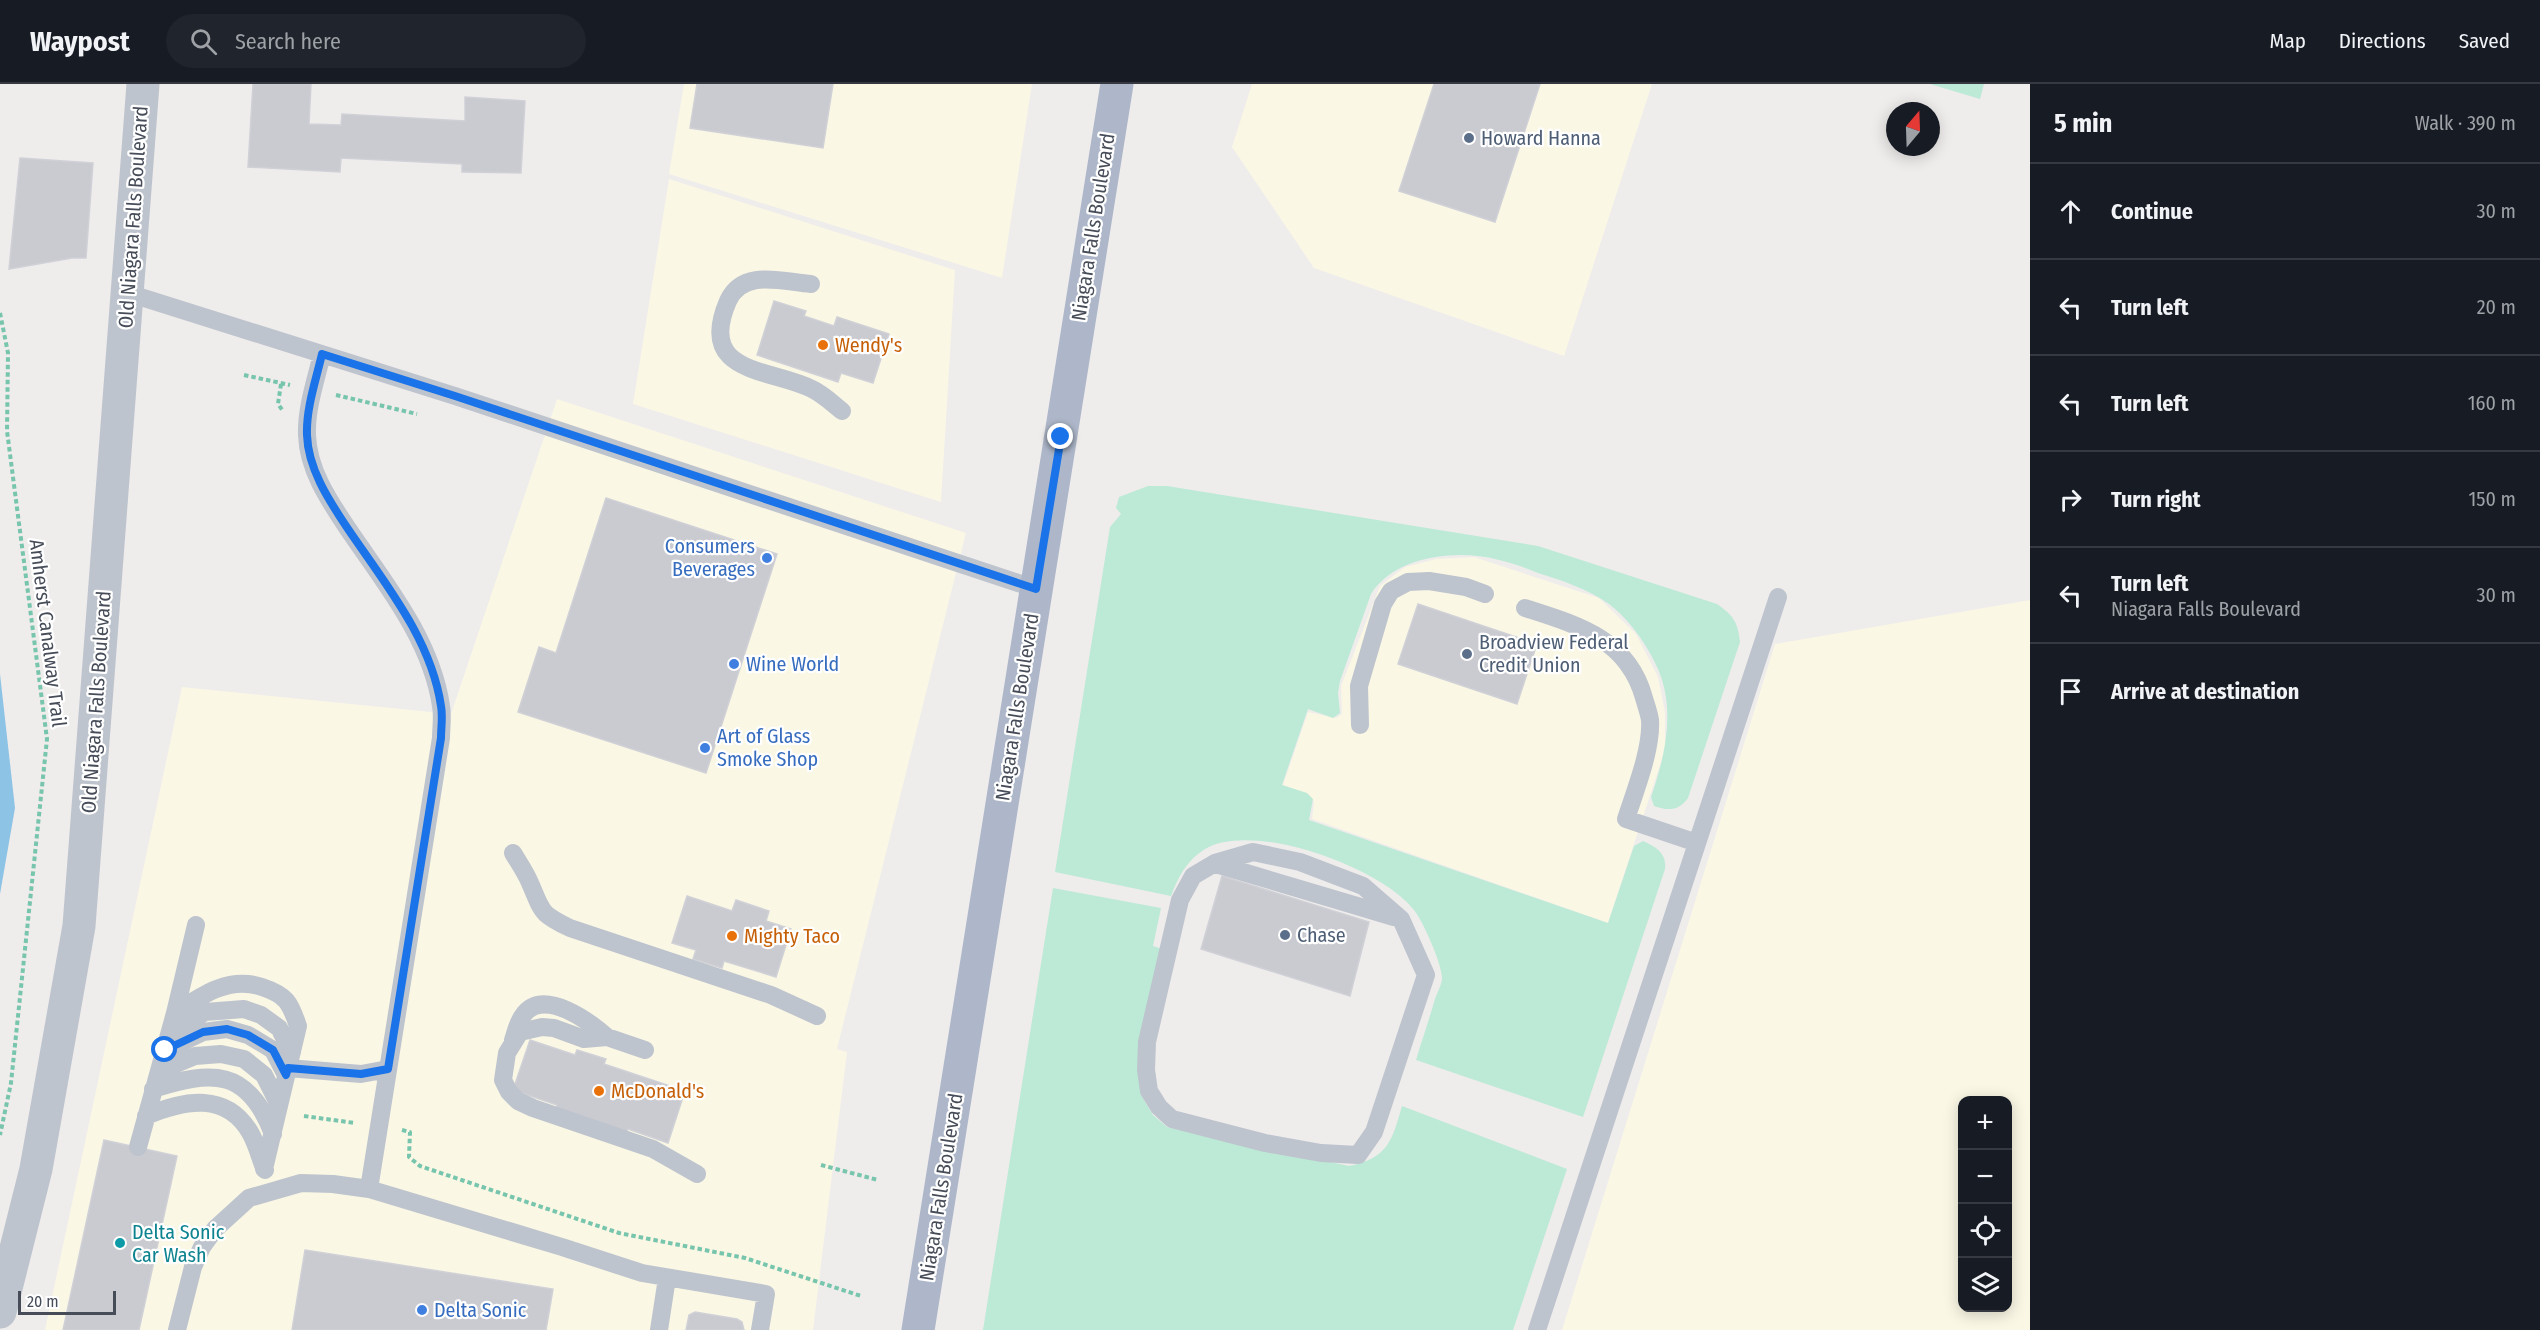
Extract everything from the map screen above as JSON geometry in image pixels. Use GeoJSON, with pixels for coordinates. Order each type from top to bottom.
{"type":"FeatureCollection","features":[{"type":"Feature","properties":{"kind":"main road","name":"Niagara Falls Boulevard"},"geometry":{"type":"LineString","coordinates":[[918,1330],[1117,84]]}},
{"type":"Feature","properties":{"kind":"street","name":"Old Niagara Falls Boulevard"},"geometry":{"type":"LineString","coordinates":[[0,1312],[36,1169],[79,926],[143,84]]}},
{"type":"Feature","properties":{"kind":"lane"},"geometry":{"type":"LineString","coordinates":[[811,284],[751,279],[741,283],[728,301],[720,330],[729,357],[743,367],[813,389],[842,411]]}},
{"type":"Feature","properties":{"kind":"lane"},"geometry":{"type":"LineString","coordinates":[[128,292],[455,396],[1036,589]]}},
{"type":"Feature","properties":{"kind":"lane"},"geometry":{"type":"LineString","coordinates":[[322,354],[309,412],[307,435],[314,467],[330,502],[409,621],[424,650],[441,707],[441,738],[369,1190]]}},
{"type":"Feature","properties":{"kind":"lane"},"geometry":{"type":"LineString","coordinates":[[1360,725],[1359,686],[1383,604],[1391,591],[1408,582],[1429,581],[1466,587],[1485,594]]}},
{"type":"Feature","properties":{"kind":"lane"},"geometry":{"type":"LineString","coordinates":[[1537,1330],[1778,597]]}},
{"type":"Feature","properties":{"kind":"lane"},"geometry":{"type":"LineString","coordinates":[[1525,608],[1588,630],[1619,651],[1638,678],[1650,721],[1644,764],[1626,819],[1697,843]]}},
{"type":"Feature","properties":{"kind":"lane"},"geometry":{"type":"LineString","coordinates":[[1253,852],[1300,862],[1363,886],[1401,919],[1426,975],[1374,1132],[1358,1155],[1298,1149],[1172,1119],[1159,1107],[1149,1091],[1146,1070],[1147,1042],[1180,900],[1193,876],[1215,863],[1253,852]]}},
{"type":"Feature","properties":{"kind":"lane"},"geometry":{"type":"LineString","coordinates":[[513,854],[530,882],[537,904],[550,918],[570,928],[771,995],[817,1016]]}},
{"type":"Feature","properties":{"kind":"lane"},"geometry":{"type":"LineString","coordinates":[[1215,863],[1401,919]]}},
{"type":"Feature","properties":{"kind":"lane"},"geometry":{"type":"LineString","coordinates":[[138,1148],[176,1013],[196,925]]}},
{"type":"Feature","properties":{"kind":"lane"},"geometry":{"type":"LineString","coordinates":[[176,1013],[204,993],[233,983],[252,984],[280,993],[292,1006],[298,1026],[264,1169]]}},
{"type":"Feature","properties":{"kind":"lane"},"geometry":{"type":"LineString","coordinates":[[645,1050],[607,1037],[584,1039],[554,1028],[542,1027],[520,1032],[512,1042],[504,1065],[503,1080],[509,1092],[518,1101],[653,1149],[697,1174]]}},
{"type":"Feature","properties":{"kind":"lane"},"geometry":{"type":"LineString","coordinates":[[167,1041],[227,1029],[248,1035],[273,1050],[288,1065],[361,1074],[388,1069]]}},
{"type":"Feature","properties":{"kind":"lane"},"geometry":{"type":"LineString","coordinates":[[159,1071],[195,1056],[221,1054],[244,1059],[264,1075],[279,1105]]}},
{"type":"Feature","properties":{"kind":"lane"},"geometry":{"type":"LineString","coordinates":[[153,1089],[188,1078],[223,1078],[246,1090],[264,1110],[273,1134]]}},
{"type":"Feature","properties":{"kind":"lane"},"geometry":{"type":"LineString","coordinates":[[146,1116],[175,1104],[203,1103],[225,1108],[241,1119],[247,1127],[272,1191]]}},
{"type":"Feature","properties":{"kind":"lane"},"geometry":{"type":"LineString","coordinates":[[177,1330],[187,1288],[202,1247],[215,1229],[249,1198],[301,1183],[333,1184],[369,1190],[642,1273],[766,1294],[760,1330]]}},
{"type":"Feature","properties":{"kind":"lane"},"geometry":{"type":"LineString","coordinates":[[659,1330],[667,1278]]}},
{"type":"Feature","properties":{"kind":"path","name":"Amherst Canalway Trail"},"geometry":{"type":"LineString","coordinates":[[0,313],[8,354],[6,431],[47,739],[11,1083],[0,1135]]}},
{"type":"Feature","properties":{"kind":"path"},"geometry":{"type":"LineString","coordinates":[[244,375],[294,385]]}},
{"type":"Feature","properties":{"kind":"path"},"geometry":{"type":"LineString","coordinates":[[304,1116],[362,1124]]}},
{"type":"Feature","properties":{"kind":"path"},"geometry":{"type":"LineString","coordinates":[[399,1130],[410,1132],[409,1157],[420,1167],[619,1233],[745,1258],[861,1296]]}},
{"type":"Feature","properties":{"kind":"path"},"geometry":{"type":"LineString","coordinates":[[821,1165],[878,1180]]}},
{"type":"Feature","properties":{"kind":"shaded area"},"geometry":{"type":"Polygon","coordinates":[[[684,84],[1032,84],[1002,278],[669,174],[684,84]]]}},
{"type":"Feature","properties":{"kind":"shaded area"},"geometry":{"type":"Polygon","coordinates":[[[1252,84],[1652,84],[1564,356],[1314,268],[1232,147],[1252,84]]]}},
{"type":"Feature","properties":{"kind":"shaded area"},"geometry":{"type":"Polygon","coordinates":[[[669,179],[955,270],[941,502],[633,404],[669,179]]]}},
{"type":"Feature","properties":{"kind":"shaded area"},"geometry":{"type":"Polygon","coordinates":[[[557,399],[966,533],[837,1049],[847,1052],[813,1330],[45,1330],[182,687],[451,714],[557,399]]]}},
{"type":"Feature","properties":{"kind":"shaded area"},"geometry":{"type":"Polygon","coordinates":[[[1474,557],[1599,598],[1636,634],[1658,677],[1665,712],[1665,750],[1608,923],[1312,819],[1314,802],[1309,795],[1283,785],[1308,712],[1336,718],[1342,714],[1341,686],[1380,586],[1405,567],[1436,559],[1474,557]]]}},
{"type":"Feature","properties":{"kind":"shaded area"},"geometry":{"type":"Polygon","coordinates":[[[2030,600],[2030,1330],[1562,1330],[1775,644],[2030,600]]]}},
{"type":"Feature","properties":{"kind":"green space"},"geometry":{"type":"Polygon","coordinates":[[[1930,84],[1984,84],[1980,99],[1930,84]]]}},
{"type":"Feature","properties":{"kind":"green space"},"geometry":{"type":"Polygon","coordinates":[[[1148,486],[1167,486],[1538,546],[1717,604],[1734,620],[1740,642],[1688,798],[1677,808],[1664,809],[1654,806],[1651,797],[1661,766],[1666,733],[1666,701],[1663,685],[1649,651],[1631,625],[1616,610],[1593,594],[1575,586],[1499,560],[1465,555],[1429,558],[1412,563],[1382,581],[1371,594],[1340,681],[1338,693],[1340,713],[1333,718],[1308,709],[1282,785],[1307,793],[1313,799],[1309,820],[1608,923],[1634,846],[1643,841],[1660,851],[1665,869],[1583,1117],[1416,1060],[1442,980],[1436,953],[1414,910],[1398,894],[1375,879],[1346,865],[1284,844],[1253,840],[1226,842],[1205,849],[1188,864],[1171,896],[1055,872],[1110,527],[1121,514],[1116,508],[1119,497],[1148,486]]]}},
{"type":"Feature","properties":{"kind":"green space"},"geometry":{"type":"Polygon","coordinates":[[[1053,888],[1161,908],[1153,946],[1166,950],[1141,1095],[1153,1115],[1167,1127],[1349,1166],[1362,1163],[1380,1153],[1391,1138],[1402,1106],[1567,1169],[1513,1330],[983,1330],[1053,888]]]}},
{"type":"Feature","properties":{"kind":"water"},"geometry":{"type":"Polygon","coordinates":[[[0,674],[15,808],[0,894],[0,674]]]}},
{"type":"Feature","properties":{"kind":"building"},"geometry":{"type":"Polygon","coordinates":[[[253,84],[311,84],[309,124],[341,125],[342,114],[465,121],[465,97],[525,101],[521,173],[462,172],[462,164],[341,158],[340,172],[248,167],[253,84]]]}},
{"type":"Feature","properties":{"kind":"building"},"geometry":{"type":"Polygon","coordinates":[[[697,84],[833,84],[823,148],[690,128],[697,84]]]}},
{"type":"Feature","properties":{"kind":"building","name":"Howard Hanna"},"geometry":{"type":"Polygon","coordinates":[[[1434,84],[1540,84],[1495,222],[1399,191],[1434,84]]]}},
{"type":"Feature","properties":{"kind":"building"},"geometry":{"type":"Polygon","coordinates":[[[20,158],[93,163],[86,258],[72,258],[9,269],[20,158]]]}},
{"type":"Feature","properties":{"kind":"building","name":"Wendy's"},"geometry":{"type":"Polygon","coordinates":[[[774,301],[806,311],[804,316],[834,326],[837,317],[889,334],[873,383],[841,373],[838,382],[757,355],[774,301]]]}},
{"type":"Feature","properties":{"kind":"building"},"geometry":{"type":"Polygon","coordinates":[[[606,498],[777,554],[706,773],[518,712],[539,647],[556,653],[606,498]]]}},
{"type":"Feature","properties":{"kind":"building","name":"Broadview Federal Credit Union"},"geometry":{"type":"Polygon","coordinates":[[[1418,604],[1537,644],[1517,704],[1398,664],[1418,604]]]}},
{"type":"Feature","properties":{"kind":"building","name":"Chase"},"geometry":{"type":"Polygon","coordinates":[[[1222,876],[1369,922],[1350,996],[1201,949],[1222,876]]]}},
{"type":"Feature","properties":{"kind":"building","name":"Mighty Taco"},"geometry":{"type":"Polygon","coordinates":[[[687,896],[732,911],[736,900],[769,911],[766,921],[791,929],[776,977],[724,961],[722,968],[693,959],[696,950],[672,943],[687,896]]]}},
{"type":"Feature","properties":{"kind":"building","name":"McDonald's"},"geometry":{"type":"Polygon","coordinates":[[[530,1040],[575,1055],[577,1050],[606,1059],[604,1064],[685,1091],[668,1143],[628,1129],[625,1136],[555,1112],[557,1105],[513,1090],[530,1040]]]}},
{"type":"Feature","properties":{"kind":"building","name":"Delta Sonic Car Wash"},"geometry":{"type":"Polygon","coordinates":[[[104,1140],[177,1156],[139,1330],[63,1330],[104,1140]]]}},
{"type":"Feature","properties":{"kind":"building","name":"Delta Sonic"},"geometry":{"type":"Polygon","coordinates":[[[305,1250],[553,1289],[546,1330],[292,1330],[305,1250]]]}},
{"type":"Feature","properties":{"kind":"building"},"geometry":{"type":"Polygon","coordinates":[[[695,1312],[737,1319],[742,1322],[744,1330],[686,1330],[689,1315],[695,1312]]]}},
{"type":"Feature","properties":{"kind":"place","name":"Howard Hanna"},"geometry":{"type":"Point","coordinates":[1469,138]}},
{"type":"Feature","properties":{"kind":"place","name":"Wendy's"},"geometry":{"type":"Point","coordinates":[823,345]}},
{"type":"Feature","properties":{"kind":"place","name":"Consumers Beverages"},"geometry":{"type":"Point","coordinates":[767,558]}},
{"type":"Feature","properties":{"kind":"place","name":"Broadview Federal Credit Union"},"geometry":{"type":"Point","coordinates":[1467,654]}},
{"type":"Feature","properties":{"kind":"place","name":"Wine World"},"geometry":{"type":"Point","coordinates":[734,664]}},
{"type":"Feature","properties":{"kind":"place","name":"Art of Glass Smoke Shop"},"geometry":{"type":"Point","coordinates":[705,748]}},
{"type":"Feature","properties":{"kind":"place","name":"Chase"},"geometry":{"type":"Point","coordinates":[1285,935]}},
{"type":"Feature","properties":{"kind":"place","name":"Mighty Taco"},"geometry":{"type":"Point","coordinates":[732,936]}},
{"type":"Feature","properties":{"kind":"place","name":"McDonald's"},"geometry":{"type":"Point","coordinates":[599,1091]}},
{"type":"Feature","properties":{"kind":"place","name":"Delta Sonic Car Wash"},"geometry":{"type":"Point","coordinates":[120,1243]}},
{"type":"Feature","properties":{"kind":"place","name":"Delta Sonic"},"geometry":{"type":"Point","coordinates":[422,1310]}},
{"type":"Feature","properties":{"kind":"route"},"geometry":{"type":"LineString","coordinates":[[165,1050],[203,1032],[227,1029],[248,1035],[273,1050],[286,1075],[288,1068],[361,1074],[388,1069],[441,738],[441,707],[424,650],[409,621],[330,502],[310,456],[307,435],[309,412],[322,354],[1036,589],[1061,437]]}}]}
